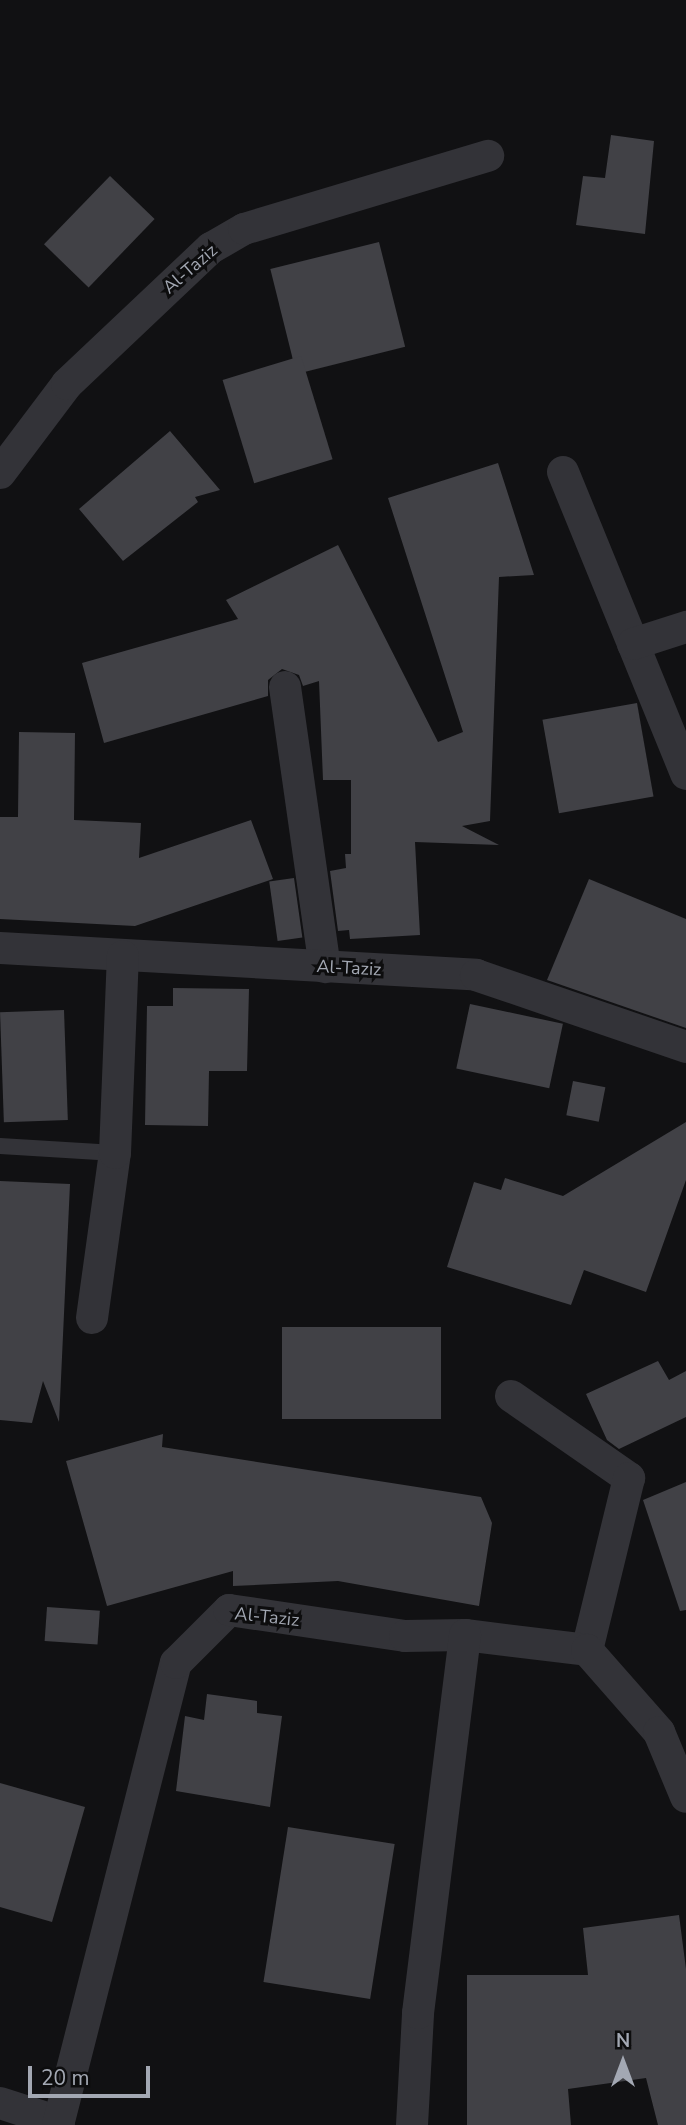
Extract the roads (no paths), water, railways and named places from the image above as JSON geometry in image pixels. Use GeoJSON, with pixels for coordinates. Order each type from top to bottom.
{"type":"FeatureCollection","features":[{"type":"Feature","properties":{"kind":"street","name":"Al-Taziz"},"geometry":{"type":"LineString","coordinates":[[0,473],[66,384],[211,248],[244,229],[488,156]]}},
{"type":"Feature","properties":{"kind":"street"},"geometry":{"type":"LineString","coordinates":[[563,472],[686,774]]}},
{"type":"Feature","properties":{"kind":"street"},"geometry":{"type":"LineString","coordinates":[[633,644],[686,627]]}},
{"type":"Feature","properties":{"kind":"street"},"geometry":{"type":"LineString","coordinates":[[285,687],[326,967]]}},
{"type":"Feature","properties":{"kind":"street","name":"Al-Taziz"},"geometry":{"type":"LineString","coordinates":[[0,947],[477,975],[686,1047]]}},
{"type":"Feature","properties":{"kind":"street"},"geometry":{"type":"LineString","coordinates":[[92,1318],[116,1153],[123,956]]}},
{"type":"Feature","properties":{"kind":"street"},"geometry":{"type":"LineString","coordinates":[[511,1396],[629,1478],[587,1650],[659,1732],[686,1797]]}},
{"type":"Feature","properties":{"kind":"street","name":"Al-Taziz"},"geometry":{"type":"LineString","coordinates":[[0,2103],[59,2123],[176,1663],[229,1610],[405,1636],[465,1635],[587,1650]]}},
{"type":"Feature","properties":{"kind":"street"},"geometry":{"type":"LineString","coordinates":[[412,2125],[418,2013],[465,1635]]}},
{"type":"Feature","properties":{"kind":"lane"},"geometry":{"type":"LineString","coordinates":[[0,1146],[116,1153]]}}]}
